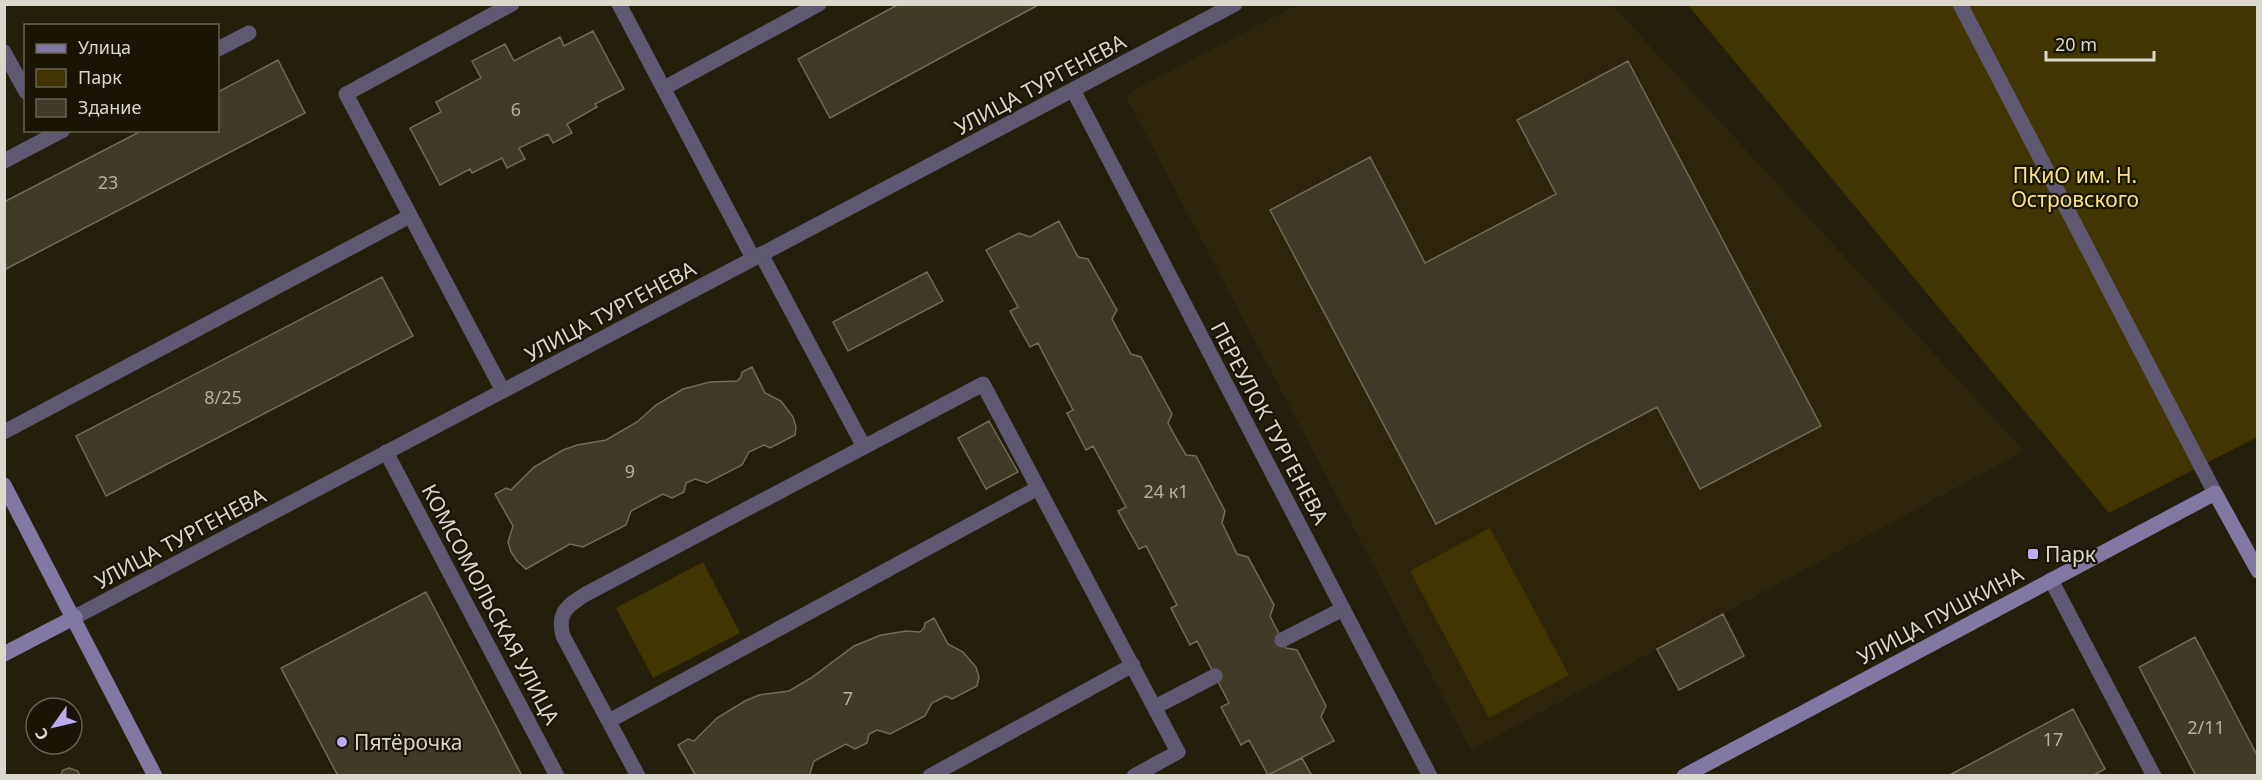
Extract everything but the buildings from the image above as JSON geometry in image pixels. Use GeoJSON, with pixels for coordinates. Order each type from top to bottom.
{"type":"FeatureCollection","features":[{"type":"Feature","properties":{"kind":"main road"},"geometry":{"type":"LineString","coordinates":[[4,485],[75,617],[155,776]]}},
{"type":"Feature","properties":{"kind":"main road"},"geometry":{"type":"LineString","coordinates":[[2215,493],[2258,572]]}},
{"type":"Feature","properties":{"kind":"main road","name":"УЛИЦА ПУШКИНА"},"geometry":{"type":"LineString","coordinates":[[1684,776],[2215,493]]}},
{"type":"Feature","properties":{"kind":"main road","name":"УЛИЦА ТУРГЕНЕВА"},"geometry":{"type":"LineString","coordinates":[[4,654],[75,617]]}},
{"type":"Feature","properties":{"kind":"street"},"geometry":{"type":"LineString","coordinates":[[503,391],[346,94],[512,4]]}},
{"type":"Feature","properties":{"kind":"street"},"geometry":{"type":"LineString","coordinates":[[619,4],[663,88],[864,447]]}},
{"type":"Feature","properties":{"kind":"street"},"geometry":{"type":"LineString","coordinates":[[663,88],[819,4]]}},
{"type":"Feature","properties":{"kind":"street","name":"УЛИЦА ТУРГЕНЕВА"},"geometry":{"type":"LineString","coordinates":[[75,617],[1235,4]]}},
{"type":"Feature","properties":{"kind":"street"},"geometry":{"type":"LineString","coordinates":[[1960,4],[2215,493]]}},
{"type":"Feature","properties":{"kind":"street"},"geometry":{"type":"LineString","coordinates":[[219,49],[249,33]]}},
{"type":"Feature","properties":{"kind":"street"},"geometry":{"type":"LineString","coordinates":[[4,52],[24,88]]}},
{"type":"Feature","properties":{"kind":"street","name":"ПЕРЕУЛОК ТУРГЕНЕВА"},"geometry":{"type":"LineString","coordinates":[[1073,90],[1430,776]]}},
{"type":"Feature","properties":{"kind":"street"},"geometry":{"type":"LineString","coordinates":[[4,161],[47,134]]}},
{"type":"Feature","properties":{"kind":"street"},"geometry":{"type":"LineString","coordinates":[[4,432],[410,216]]}},
{"type":"Feature","properties":{"kind":"street"},"geometry":{"type":"LineString","coordinates":[[638,776],[563,636],[560,623],[563,611],[586,594],[982,384],[1178,752],[1134,776]]}},
{"type":"Feature","properties":{"kind":"street","name":"КОМСОМОЛЬСКАЯ УЛИЦА"},"geometry":{"type":"LineString","coordinates":[[386,452],[557,776]]}},
{"type":"Feature","properties":{"kind":"street"},"geometry":{"type":"LineString","coordinates":[[609,721],[1038,488]]}},
{"type":"Feature","properties":{"kind":"street"},"geometry":{"type":"LineString","coordinates":[[2051,580],[2154,776]]}},
{"type":"Feature","properties":{"kind":"street"},"geometry":{"type":"LineString","coordinates":[[1282,640],[1343,609]]}},
{"type":"Feature","properties":{"kind":"street"},"geometry":{"type":"LineString","coordinates":[[930,776],[1133,665]]}},
{"type":"Feature","properties":{"kind":"street"},"geometry":{"type":"LineString","coordinates":[[1155,707],[1215,676]]}},
{"type":"Feature","properties":{"kind":"shaded area"},"geometry":{"type":"Polygon","coordinates":[[[1297,5],[1612,5],[2024,451],[1471,750],[1125,95],[1297,5]]]}},
{"type":"Feature","properties":{"kind":"green space","name":"ПКиО им. Н. Островского"},"geometry":{"type":"Polygon","coordinates":[[[1688,5],[2257,5],[2257,437],[2109,513],[1688,5]]]}},
{"type":"Feature","properties":{"kind":"green space"},"geometry":{"type":"Polygon","coordinates":[[[1490,528],[1569,675],[1489,718],[1410,571],[1490,528]]]}},
{"type":"Feature","properties":{"kind":"green space"},"geometry":{"type":"Polygon","coordinates":[[[703,562],[740,633],[653,678],[616,608],[703,562]]]}},
{"type":"Feature","properties":{"kind":"place","name":"Парк"},"geometry":{"type":"Point","coordinates":[2033,554]}},
{"type":"Feature","properties":{"kind":"place","name":"Пятёрочка"},"geometry":{"type":"Point","coordinates":[342,742]}}]}
